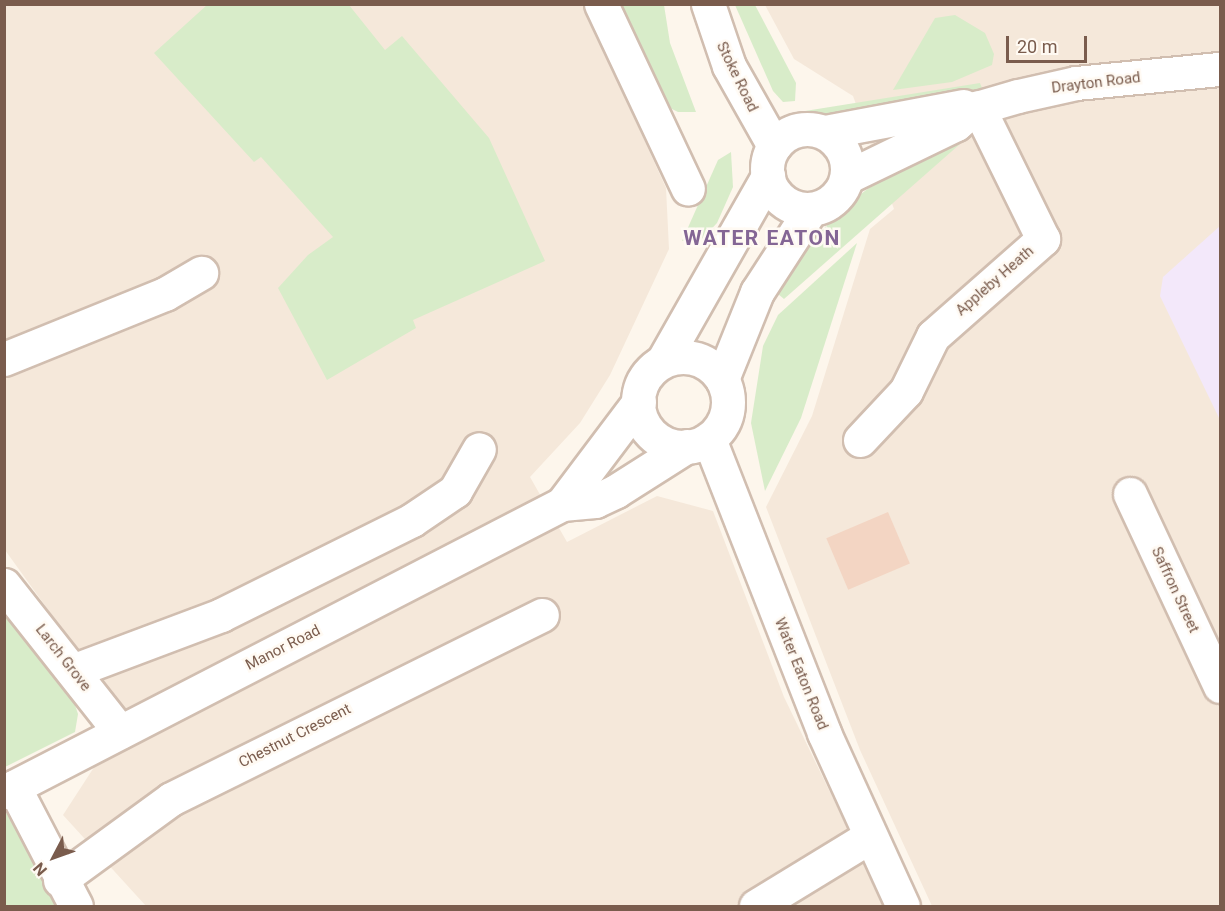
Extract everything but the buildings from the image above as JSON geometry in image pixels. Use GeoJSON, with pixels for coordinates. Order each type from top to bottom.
{"type":"FeatureCollection","features":[{"type":"Feature","properties":{"kind":"street"},"geometry":{"type":"LineString","coordinates":[[601,4],[688,189]]}},
{"type":"Feature","properties":{"kind":"street","name":"Stoke Road"},"geometry":{"type":"LineString","coordinates":[[708,4],[729,66],[771,161]]}},
{"type":"Feature","properties":{"kind":"street","name":"Drayton Road"},"geometry":{"type":"LineString","coordinates":[[825,132],[951,107],[976,108],[1076,83],[1221,69]]}},
{"type":"Feature","properties":{"kind":"street","name":"Drayton Road"},"geometry":{"type":"LineString","coordinates":[[846,177],[956,124],[976,108]]}},
{"type":"Feature","properties":{"kind":"street","name":"Appleby Heath"},"geometry":{"type":"LineString","coordinates":[[860,440],[906,391],[933,336],[1043,239],[976,108]]}},
{"type":"Feature","properties":{"kind":"street"},"geometry":{"type":"LineString","coordinates":[[803,128],[825,132],[844,154],[846,177],[835,198],[811,209],[757,292],[722,379],[727,414],[698,443],[672,446],[651,433],[639,402],[642,384],[663,361],[771,161],[803,128]]}},
{"type":"Feature","properties":{"kind":"street"},"geometry":{"type":"LineString","coordinates":[[771,161],[788,204],[811,209]]}},
{"type":"Feature","properties":{"kind":"street"},"geometry":{"type":"LineString","coordinates":[[4,359],[165,294],[201,273]]}},
{"type":"Feature","properties":{"kind":"street"},"geometry":{"type":"LineString","coordinates":[[663,361],[694,358],[722,379]]}},
{"type":"Feature","properties":{"kind":"street","name":"Manor Road"},"geometry":{"type":"LineString","coordinates":[[562,504],[639,402]]}},
{"type":"Feature","properties":{"kind":"street","name":"Manor Road"},"geometry":{"type":"LineString","coordinates":[[9,790],[562,504],[595,501],[698,443]]}},
{"type":"Feature","properties":{"kind":"street","name":"Water Eaton Road"},"geometry":{"type":"LineString","coordinates":[[698,443],[869,837],[903,906]]}},
{"type":"Feature","properties":{"kind":"street"},"geometry":{"type":"LineString","coordinates":[[75,670],[221,615],[412,520],[455,491],[479,449]]}},
{"type":"Feature","properties":{"kind":"street","name":"Saffron Street"},"geometry":{"type":"LineString","coordinates":[[1130,494],[1221,686]]}},
{"type":"Feature","properties":{"kind":"street","name":"Larch Grove"},"geometry":{"type":"LineString","coordinates":[[4,585],[75,670],[120,732]]}},
{"type":"Feature","properties":{"kind":"street","name":"Chestnut Crescent"},"geometry":{"type":"LineString","coordinates":[[9,790],[68,893],[171,799],[542,615]]}},
{"type":"Feature","properties":{"kind":"street"},"geometry":{"type":"LineString","coordinates":[[756,906],[869,837]]}},
{"type":"Feature","properties":{"kind":"shaded area"},"geometry":{"type":"Polygon","coordinates":[[[4,5],[583,5],[666,188],[669,249],[610,375],[580,423],[530,477],[567,542],[657,496],[713,511],[784,697],[885,906],[146,906],[63,815],[126,718],[5,550],[4,5]]]}},
{"type":"Feature","properties":{"kind":"shaded area"},"geometry":{"type":"Polygon","coordinates":[[[765,5],[1220,5],[1220,906],[932,906],[860,750],[766,507],[812,416],[870,229],[894,209],[853,96],[794,59],[765,5]]]}},
{"type":"Feature","properties":{"kind":"shaded area"},"geometry":{"type":"Polygon","coordinates":[[[1220,226],[1220,420],[1160,296],[1163,277],[1220,226]]]}},
{"type":"Feature","properties":{"kind":"green space"},"geometry":{"type":"Polygon","coordinates":[[[207,5],[349,5],[385,50],[402,36],[489,138],[545,261],[413,320],[416,328],[327,380],[278,288],[308,255],[333,237],[261,157],[254,162],[154,53],[207,5]]]}},
{"type":"Feature","properties":{"kind":"green space"},"geometry":{"type":"Polygon","coordinates":[[[614,5],[664,5],[670,43],[696,112],[678,112],[664,105],[614,5]]]}},
{"type":"Feature","properties":{"kind":"green space"},"geometry":{"type":"Polygon","coordinates":[[[735,5],[755,5],[796,83],[795,101],[783,102],[773,91],[735,5]]]}},
{"type":"Feature","properties":{"kind":"green space"},"geometry":{"type":"Polygon","coordinates":[[[955,15],[985,33],[994,54],[992,65],[952,82],[893,90],[935,18],[955,15]]]}},
{"type":"Feature","properties":{"kind":"green space"},"geometry":{"type":"Polygon","coordinates":[[[980,83],[982,88],[935,104],[820,120],[805,111],[980,83]]]}},
{"type":"Feature","properties":{"kind":"green space"},"geometry":{"type":"Polygon","coordinates":[[[956,139],[960,144],[784,299],[778,294],[815,238],[842,209],[875,183],[956,139]]]}},
{"type":"Feature","properties":{"kind":"green space"},"geometry":{"type":"Polygon","coordinates":[[[731,152],[733,187],[717,223],[702,239],[682,241],[718,160],[731,152]]]}},
{"type":"Feature","properties":{"kind":"green space"},"geometry":{"type":"Polygon","coordinates":[[[857,243],[801,418],[765,491],[751,423],[763,346],[778,315],[857,243]]]}},
{"type":"Feature","properties":{"kind":"green space"},"geometry":{"type":"Polygon","coordinates":[[[5,613],[71,693],[78,714],[75,732],[5,767],[5,613]]]}},
{"type":"Feature","properties":{"kind":"green space"},"geometry":{"type":"Polygon","coordinates":[[[4,809],[40,872],[61,906],[5,906],[4,809]]]}},
{"type":"Feature","properties":{"kind":"district","name":"WATER EATON"},"geometry":{"type":"Point","coordinates":[762,238]}}]}
